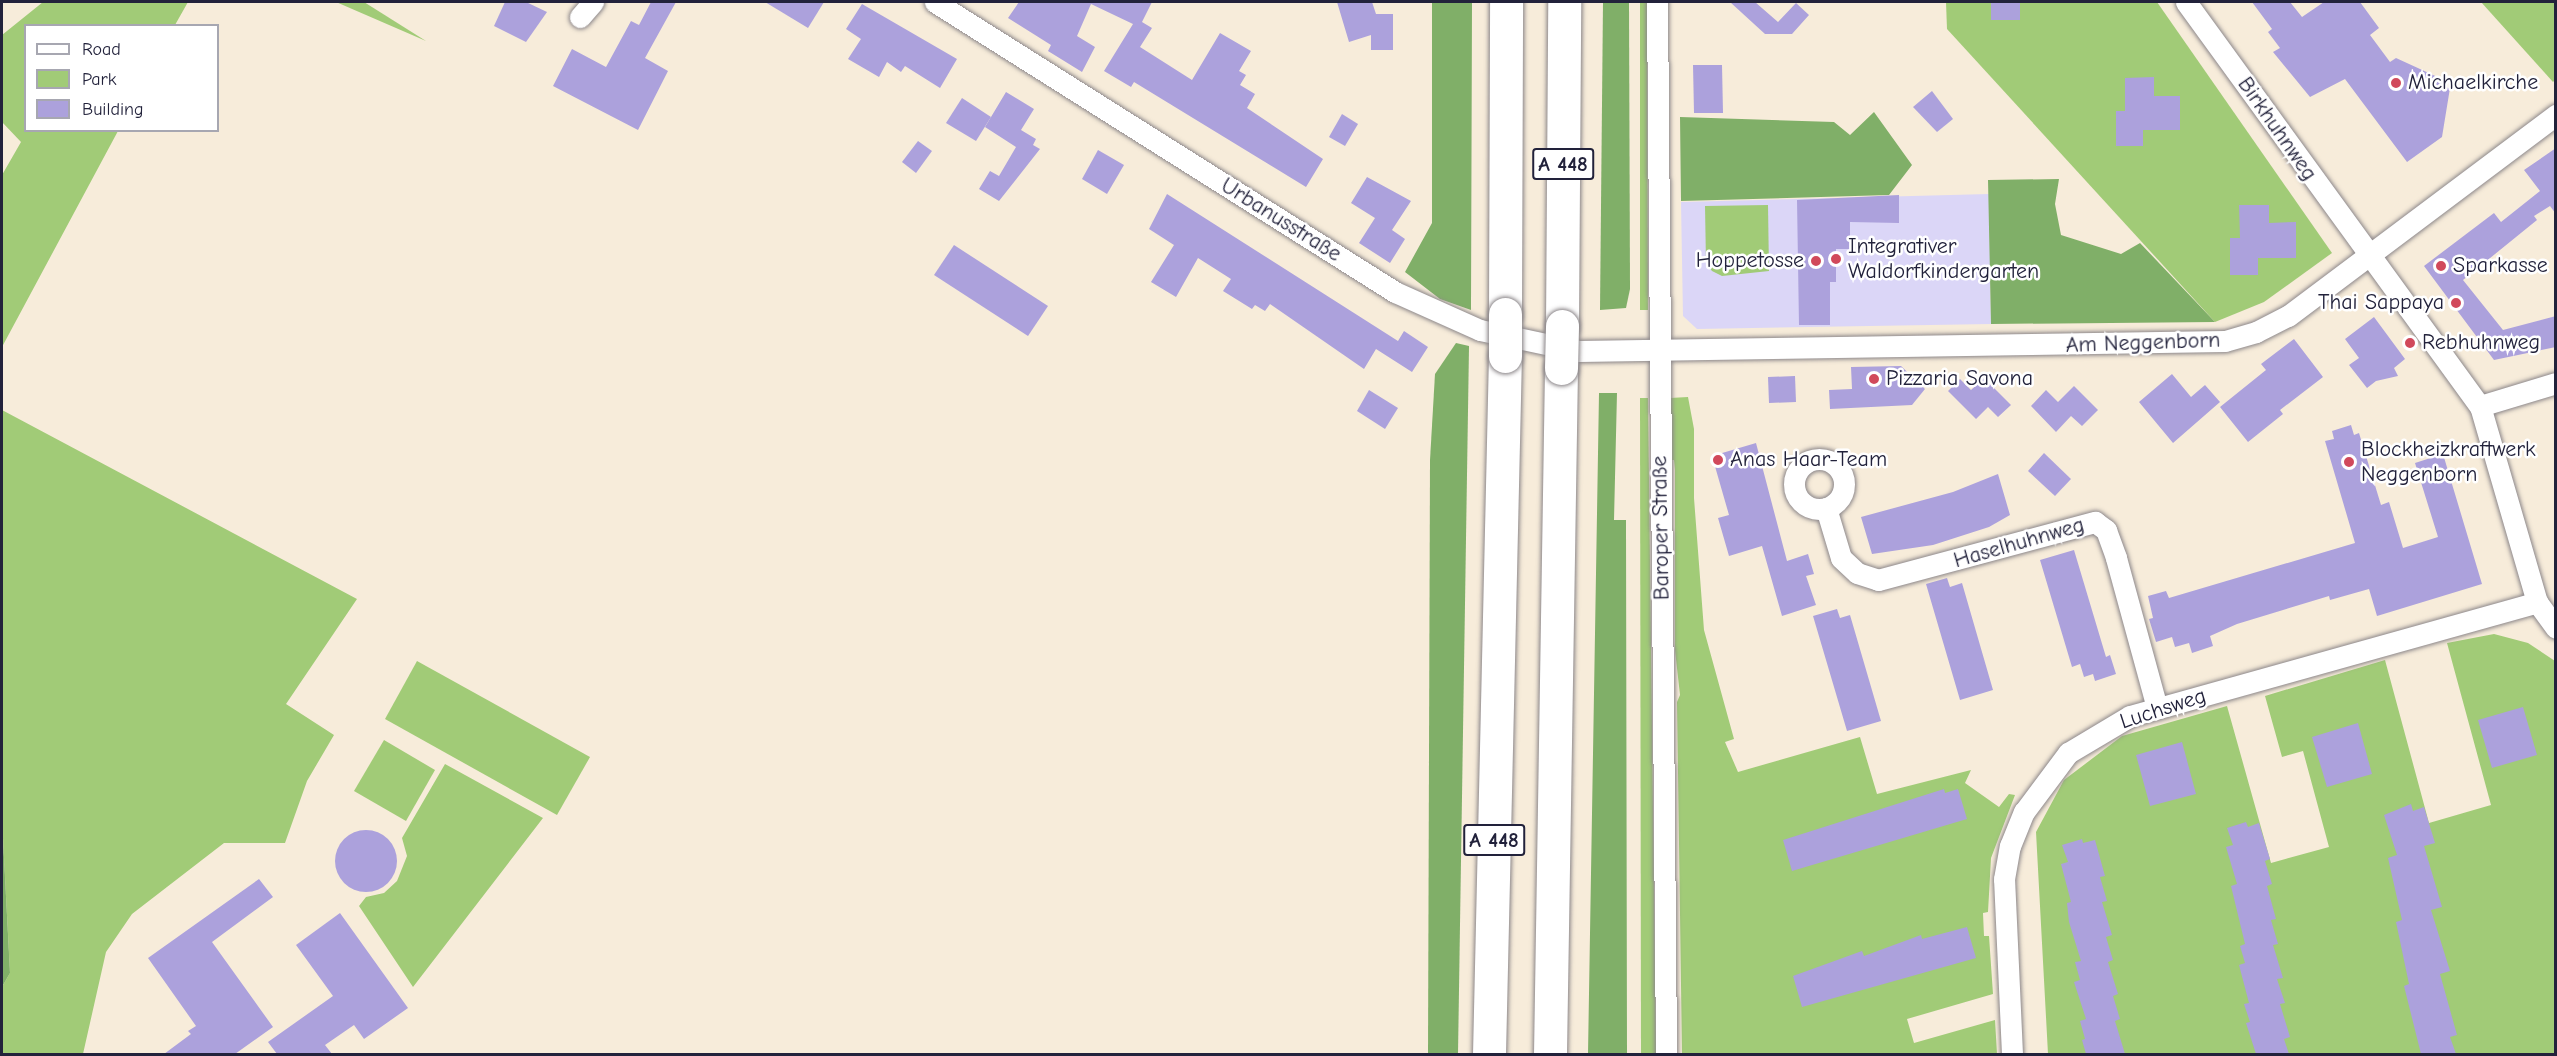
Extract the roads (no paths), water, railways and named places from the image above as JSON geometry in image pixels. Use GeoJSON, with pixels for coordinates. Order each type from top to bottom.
{"type":"FeatureCollection","features":[{"type":"Feature","properties":{"kind":"highway","name":"A 448"},"geometry":{"type":"LineString","coordinates":[[1489,1054],[1505,314],[1506,2]]}},
{"type":"Feature","properties":{"kind":"highway","name":"A 448"},"geometry":{"type":"LineString","coordinates":[[1550,1054],[1562,326],[1564,2]]}},
{"type":"Feature","properties":{"kind":"street","name":"Urbanusstraße"},"geometry":{"type":"LineString","coordinates":[[935,2],[1395,292],[1445,317],[1480,330],[1579,351],[1659,351]]}},
{"type":"Feature","properties":{"kind":"street","name":"Baroper Straße"},"geometry":{"type":"LineString","coordinates":[[1657,2],[1665,1054]]}},
{"type":"Feature","properties":{"kind":"street","name":"Birkhuhnweg"},"geometry":{"type":"LineString","coordinates":[[2186,2],[2369,256]]}},
{"type":"Feature","properties":{"kind":"street","name":"Am Neggenborn"},"geometry":{"type":"LineString","coordinates":[[1659,351],[2225,341],[2256,332],[2288,316],[2556,115]]}},
{"type":"Feature","properties":{"kind":"street"},"geometry":{"type":"LineString","coordinates":[[2369,256],[2480,406],[2537,602],[2556,628]]}},
{"type":"Feature","properties":{"kind":"street"},"geometry":{"type":"LineString","coordinates":[[2480,406],[2556,383]]}},
{"type":"Feature","properties":{"kind":"street","name":"Haselhuhnweg"},"geometry":{"type":"LineString","coordinates":[[1826,508],[1841,558],[1857,573],[1878,580],[2095,522],[2106,530],[2116,558],[2157,708]]}},
{"type":"Feature","properties":{"kind":"street","name":"Luchsweg"},"geometry":{"type":"LineString","coordinates":[[2012,1054],[2004,879],[2021,821],[2033,797],[2068,753],[2115,723],[2157,708],[2537,602]]}},
{"type":"Feature","properties":{"kind":"place","name":"Michaelkirche"},"geometry":{"type":"Point","coordinates":[2396,83]}},
{"type":"Feature","properties":{"kind":"place","name":"Integrativer Waldorfkindergarten"},"geometry":{"type":"Point","coordinates":[1836,259]}},
{"type":"Feature","properties":{"kind":"place","name":"Hoppetosse"},"geometry":{"type":"Point","coordinates":[1816,261]}},
{"type":"Feature","properties":{"kind":"place","name":"Sparkasse"},"geometry":{"type":"Point","coordinates":[2441,266]}},
{"type":"Feature","properties":{"kind":"place","name":"Thai Sappaya"},"geometry":{"type":"Point","coordinates":[2456,303]}},
{"type":"Feature","properties":{"kind":"place","name":"Rebhuhnweg"},"geometry":{"type":"Point","coordinates":[2410,343]}},
{"type":"Feature","properties":{"kind":"place","name":"Pizzaria Savona"},"geometry":{"type":"Point","coordinates":[1874,379]}},
{"type":"Feature","properties":{"kind":"place","name":"Anas Haar-Team"},"geometry":{"type":"Point","coordinates":[1718,460]}},
{"type":"Feature","properties":{"kind":"place","name":"Blockheizkraftwerk Neggenborn"},"geometry":{"type":"Point","coordinates":[2349,462]}}]}
